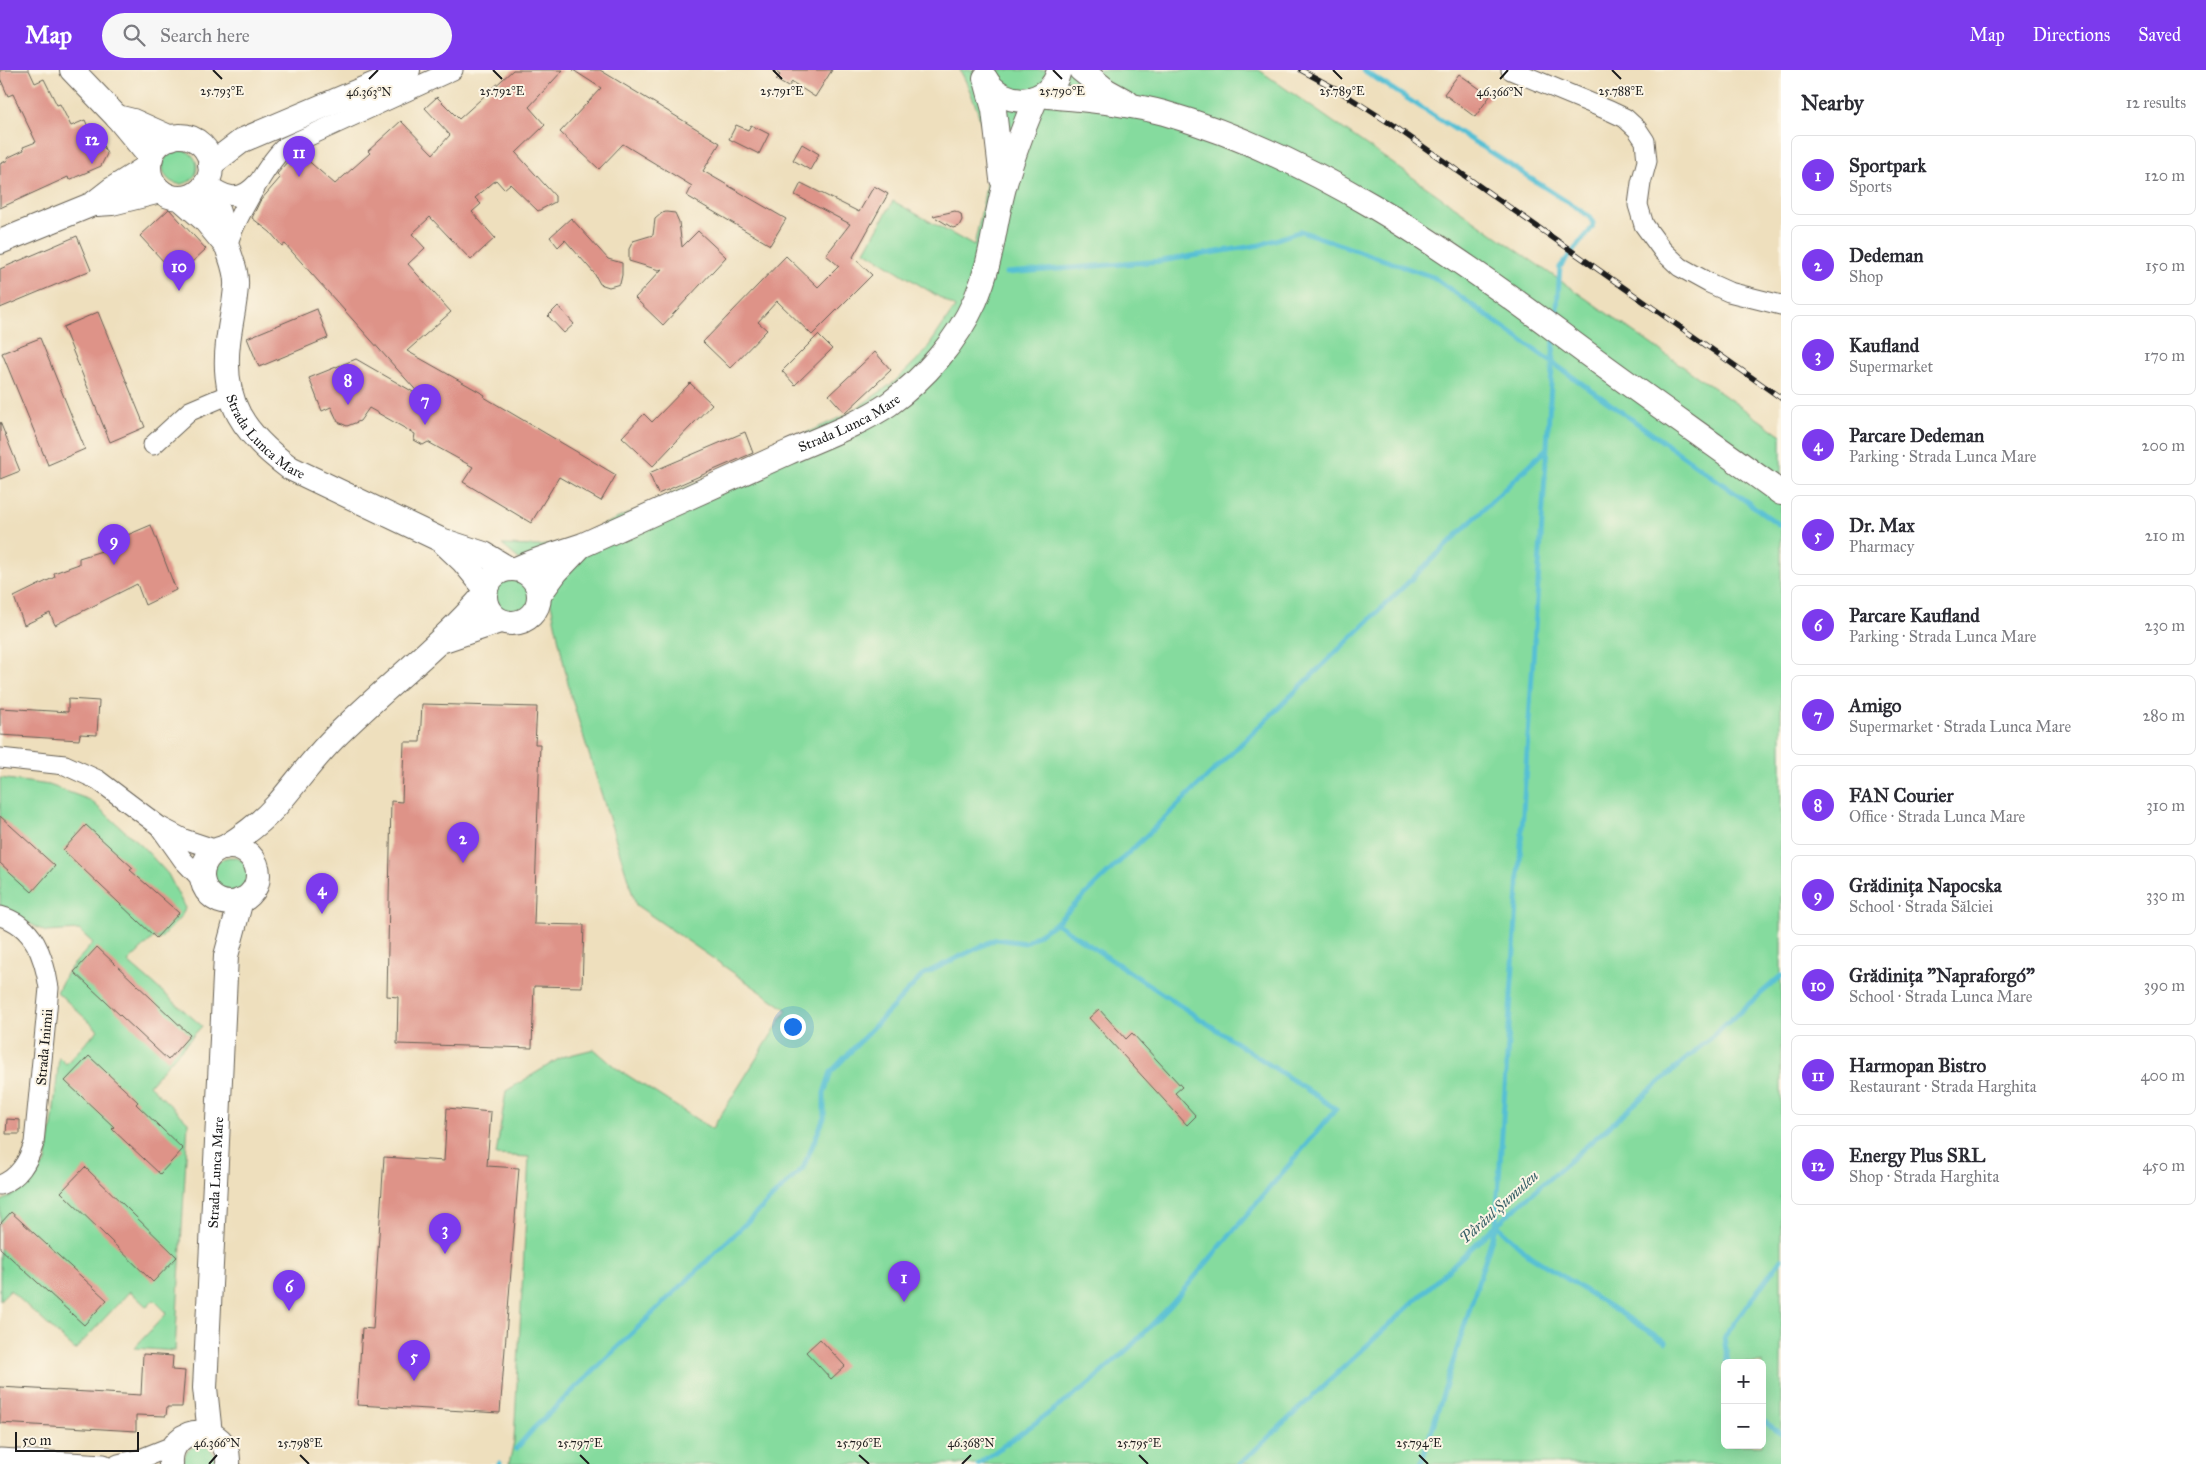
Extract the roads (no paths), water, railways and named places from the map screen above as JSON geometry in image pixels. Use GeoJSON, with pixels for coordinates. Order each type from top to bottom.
{"type":"FeatureCollection","features":[{"type":"Feature","properties":{"kind":"main road"},"geometry":{"type":"LineString","coordinates":[[72,70],[117,117],[150,162],[152,180],[170,194]]}},
{"type":"Feature","properties":{"kind":"main road"},"geometry":{"type":"LineString","coordinates":[[199,144],[252,136],[408,70]]}},
{"type":"Feature","properties":{"kind":"main road","name":"Strada Lunca Mare"},"geometry":{"type":"LineString","coordinates":[[207,178],[236,276],[226,360],[230,394],[237,414],[250,433],[290,468],[440,540],[484,554],[512,569],[583,544],[868,416],[888,405],[909,388],[928,370],[944,350],[959,329],[974,302],[986,273],[994,244],[1003,193],[1015,149],[1038,97],[1051,87],[1059,70]]}},
{"type":"Feature","properties":{"kind":"main road"},"geometry":{"type":"LineString","coordinates":[[1081,70],[1107,91],[1137,107]]}},
{"type":"Feature","properties":{"kind":"main road"},"geometry":{"type":"LineString","coordinates":[[984,75],[993,89],[1013,100],[1024,101],[1038,97],[1137,107],[1173,116],[1239,140],[1336,186],[1374,207],[1470,268],[1781,493]]}},
{"type":"Feature","properties":{"kind":"main road","name":"Strada Lunca Mare"},"geometry":{"type":"LineString","coordinates":[[984,75],[994,110],[1003,193]]}},
{"type":"Feature","properties":{"kind":"main road"},"geometry":{"type":"LineString","coordinates":[[117,117],[133,121],[171,138]]}},
{"type":"Feature","properties":{"kind":"main road"},"geometry":{"type":"LineString","coordinates":[[93,204],[170,194],[195,194],[207,178],[252,136]]}},
{"type":"Feature","properties":{"kind":"main road"},"geometry":{"type":"LineString","coordinates":[[0,242],[93,204],[150,162],[158,145],[171,138],[186,137],[199,144],[207,153],[207,178]]}},
{"type":"Feature","properties":{"kind":"main road","name":"Strada Lunca Mare"},"geometry":{"type":"LineString","coordinates":[[170,194],[204,220],[227,246]]}},
{"type":"Feature","properties":{"kind":"main road","name":"Strada Lunca Mare"},"geometry":{"type":"LineString","coordinates":[[440,540],[463,561],[485,591]]}},
{"type":"Feature","properties":{"kind":"main road","name":"Strada Lunca Mare"},"geometry":{"type":"LineString","coordinates":[[539,595],[556,572],[583,544]]}},
{"type":"Feature","properties":{"kind":"main road"},"geometry":{"type":"LineString","coordinates":[[277,806],[263,835],[257,867],[258,879],[251,893],[241,900],[225,902],[217,899],[206,887],[205,863],[220,849],[252,829],[277,806],[306,768],[332,740],[374,699],[440,641],[485,591],[494,575],[512,569],[528,573],[532,578],[539,595],[535,610],[526,618],[514,622],[500,621],[486,628],[440,641]]}},
{"type":"Feature","properties":{"kind":"main road"},"geometry":{"type":"LineString","coordinates":[[485,591],[486,603],[490,611],[500,621]]}},
{"type":"Feature","properties":{"kind":"main road"},"geometry":{"type":"LineString","coordinates":[[220,849],[233,847],[244,851],[253,859],[257,867]]}},
{"type":"Feature","properties":{"kind":"main road","name":"Strada Lunca Mare"},"geometry":{"type":"LineString","coordinates":[[206,887],[226,956]]}},
{"type":"Feature","properties":{"kind":"main road","name":"Strada Lunca Mare"},"geometry":{"type":"LineString","coordinates":[[187,1444],[196,1410],[205,1388],[226,956],[241,900]]}},
{"type":"Feature","properties":{"kind":"main road"},"geometry":{"type":"LineString","coordinates":[[187,1444],[216,1437],[226,1448],[228,1464]]}},
{"type":"Feature","properties":{"kind":"street"},"geometry":{"type":"LineString","coordinates":[[227,246],[232,230],[262,178],[272,161],[285,147],[453,70]]}},
{"type":"Feature","properties":{"kind":"street"},"geometry":{"type":"LineString","coordinates":[[1511,70],[1625,118],[1637,129],[1645,141],[1647,161],[1641,182],[1638,204],[1644,225],[1663,251],[1680,267],[1728,292],[1781,305]]}},
{"type":"Feature","properties":{"kind":"street"},"geometry":{"type":"LineString","coordinates":[[207,178],[223,194],[236,197],[253,188],[262,178]]}},
{"type":"Feature","properties":{"kind":"street"},"geometry":{"type":"LineString","coordinates":[[153,445],[190,411],[230,394]]}},
{"type":"Feature","properties":{"kind":"street","name":"Strada Lunca Mare"},"geometry":{"type":"LineString","coordinates":[[0,758],[52,762],[73,768],[98,780],[159,826],[184,839],[220,849]]}},
{"type":"Feature","properties":{"kind":"street","name":"Strada Lunca Mare"},"geometry":{"type":"LineString","coordinates":[[159,826],[183,860],[206,887]]}},
{"type":"Feature","properties":{"kind":"street","name":"Strada Inimii"},"geometry":{"type":"LineString","coordinates":[[0,916],[21,926],[32,937],[44,963],[49,988],[34,1143],[30,1155],[20,1172],[0,1185]]}},
{"type":"Feature","properties":{"kind":"street"},"geometry":{"type":"LineString","coordinates":[[118,1464],[187,1444]]}},
{"type":"Feature","properties":{"kind":"street"},"geometry":{"type":"LineString","coordinates":[[0,1458],[104,1464]]}},
{"type":"Feature","properties":{"kind":"waterway"},"geometry":{"type":"LineString","coordinates":[[1363,70],[1589,216],[1593,223],[1592,228],[1560,267],[1556,321]]}},
{"type":"Feature","properties":{"kind":"waterway"},"geometry":{"type":"LineString","coordinates":[[1006,273],[1161,261],[1260,245],[1301,231],[1433,277],[1781,526]]}},
{"type":"Feature","properties":{"kind":"waterway"},"geometry":{"type":"LineString","coordinates":[[1421,1464],[1496,1225],[1554,339]]}},
{"type":"Feature","properties":{"kind":"waterway"},"geometry":{"type":"LineString","coordinates":[[516,1449],[534,1428],[803,1168],[824,1118],[824,1093],[831,1072],[924,974],[996,939],[1025,943],[1056,923],[1546,449]]}},
{"type":"Feature","properties":{"kind":"waterway"},"geometry":{"type":"LineString","coordinates":[[978,1464],[1084,1388],[1129,1348],[1171,1305],[1336,1109],[1056,923]]}},
{"type":"Feature","properties":{"kind":"waterway","name":"Pârâul Șumuleu"},"geometry":{"type":"LineString","coordinates":[[1240,1464],[1496,1225],[1781,976]]}},
{"type":"Feature","properties":{"kind":"waterway"},"geometry":{"type":"LineString","coordinates":[[1496,1225],[1529,1255],[1666,1342]]}},
{"type":"Feature","properties":{"kind":"waterway"},"geometry":{"type":"LineString","coordinates":[[1727,1359],[1724,1337],[1781,1259]]}},
{"type":"Feature","properties":{"kind":"waterway"},"geometry":{"type":"LineString","coordinates":[[1766,1423],[1781,1433]]}},
{"type":"Feature","properties":{"kind":"railway"},"geometry":{"type":"LineString","coordinates":[[1301,70],[1336,89],[1391,124],[1781,398]]}},
{"type":"Feature","properties":{"kind":"place","name":"Energy Plus SRL"},"geometry":{"type":"Point","coordinates":[92,164]}},
{"type":"Feature","properties":{"kind":"place","name":"Harmopan Bistro"},"geometry":{"type":"Point","coordinates":[299,177]}},
{"type":"Feature","properties":{"kind":"place","name":"Grădinița \"Napraforgó\""},"geometry":{"type":"Point","coordinates":[179,291]}},
{"type":"Feature","properties":{"kind":"place","name":"FAN Courier"},"geometry":{"type":"Point","coordinates":[348,405]}},
{"type":"Feature","properties":{"kind":"place","name":"Amigo"},"geometry":{"type":"Point","coordinates":[425,425]}},
{"type":"Feature","properties":{"kind":"place","name":"Grădiniţa Napocska"},"geometry":{"type":"Point","coordinates":[114,565]}},
{"type":"Feature","properties":{"kind":"place","name":"Dedeman"},"geometry":{"type":"Point","coordinates":[463,863]}},
{"type":"Feature","properties":{"kind":"place","name":"Parcare Dedeman"},"geometry":{"type":"Point","coordinates":[322,914]}},
{"type":"Feature","properties":{"kind":"place","name":"Kaufland"},"geometry":{"type":"Point","coordinates":[445,1254]}},
{"type":"Feature","properties":{"kind":"place","name":"Sportpark"},"geometry":{"type":"Point","coordinates":[904,1302]}},
{"type":"Feature","properties":{"kind":"place","name":"Parcare Kaufland"},"geometry":{"type":"Point","coordinates":[289,1311]}},
{"type":"Feature","properties":{"kind":"place","name":"Dr. Max"},"geometry":{"type":"Point","coordinates":[414,1381]}}]}
